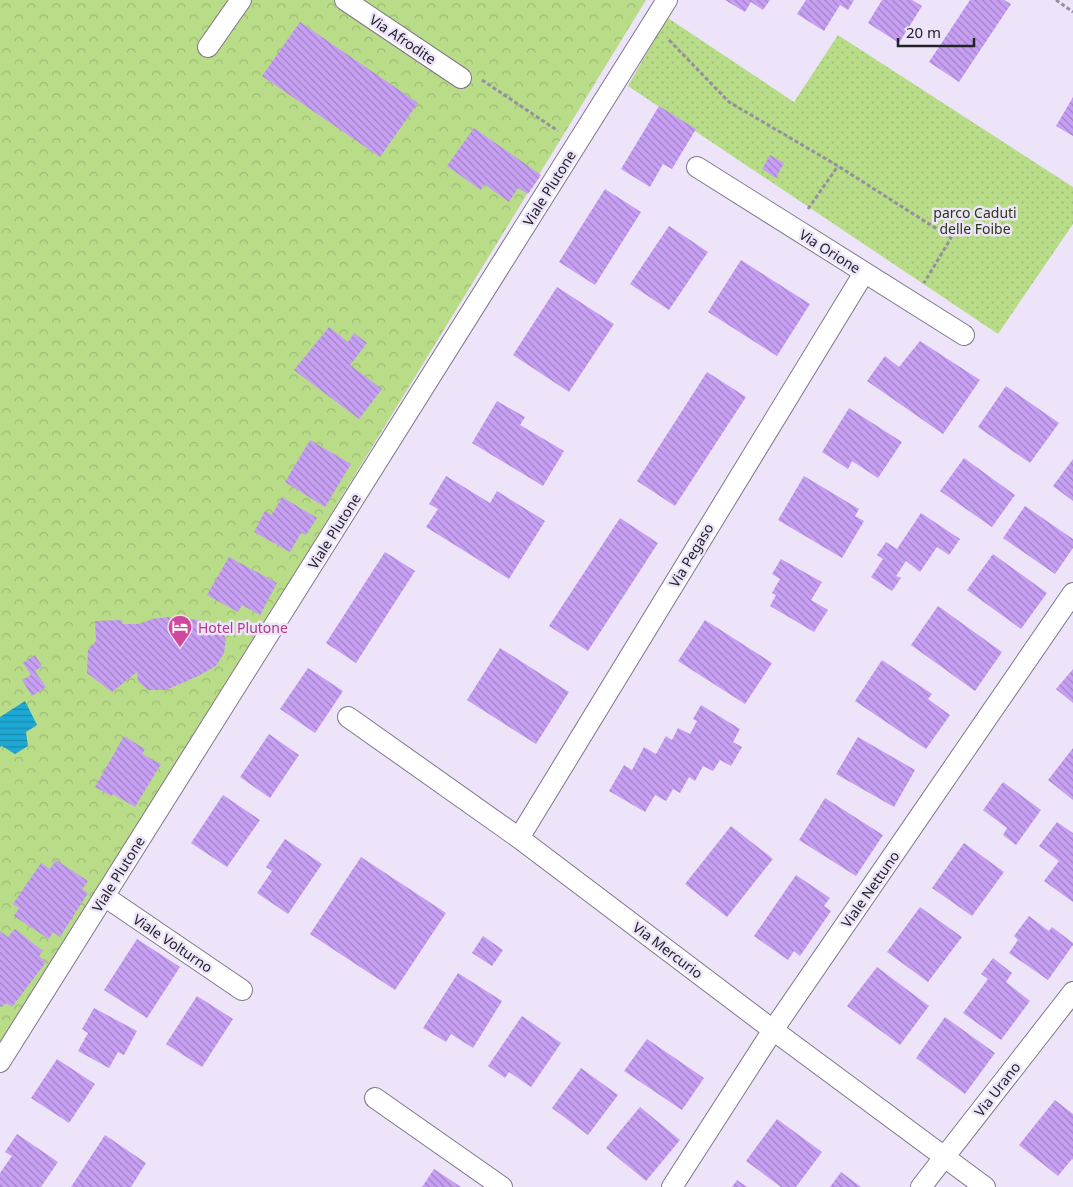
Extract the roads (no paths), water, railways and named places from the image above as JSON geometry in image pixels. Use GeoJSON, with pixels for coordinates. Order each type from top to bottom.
{"type":"FeatureCollection","features":[{"type":"Feature","properties":{"kind":"street"},"geometry":{"type":"LineString","coordinates":[[208,47],[240,0]]}},
{"type":"Feature","properties":{"kind":"street","name":"Via Afrodite"},"geometry":{"type":"LineString","coordinates":[[345,0],[461,78]]}},
{"type":"Feature","properties":{"kind":"street","name":"Viale Plutone"},"geometry":{"type":"LineString","coordinates":[[0,1062],[667,0]]}},
{"type":"Feature","properties":{"kind":"street","name":"Via Orione"},"geometry":{"type":"LineString","coordinates":[[697,167],[964,335]]}},
{"type":"Feature","properties":{"kind":"street","name":"Via Pegaso"},"geometry":{"type":"LineString","coordinates":[[519,838],[864,273]]}},
{"type":"Feature","properties":{"kind":"street","name":"Viale Nettuno"},"geometry":{"type":"LineString","coordinates":[[672,1187],[773,1030],[1073,594]]}},
{"type":"Feature","properties":{"kind":"street","name":"Via Mercurio"},"geometry":{"type":"LineString","coordinates":[[348,717],[519,838],[985,1187]]}},
{"type":"Feature","properties":{"kind":"street","name":"Viale Volturno"},"geometry":{"type":"LineString","coordinates":[[104,896],[242,990]]}},
{"type":"Feature","properties":{"kind":"street","name":"Via Urano"},"geometry":{"type":"LineString","coordinates":[[920,1187],[1073,992]]}},
{"type":"Feature","properties":{"kind":"street"},"geometry":{"type":"LineString","coordinates":[[375,1098],[502,1187]]}},
{"type":"Feature","properties":{"kind":"water"},"geometry":{"type":"Polygon","coordinates":[[[25,701],[37,725],[26,732],[28,746],[15,754],[2,746],[0,747],[0,717],[25,701]]]}},
{"type":"Feature","properties":{"kind":"place","name":"Hotel Plutone"},"geometry":{"type":"Point","coordinates":[180,648]}},
{"type":"Feature","properties":{"kind":"park label","name":"parco Caduti delle Foibe"},"geometry":{"type":"Point","coordinates":[975,220]}}]}
